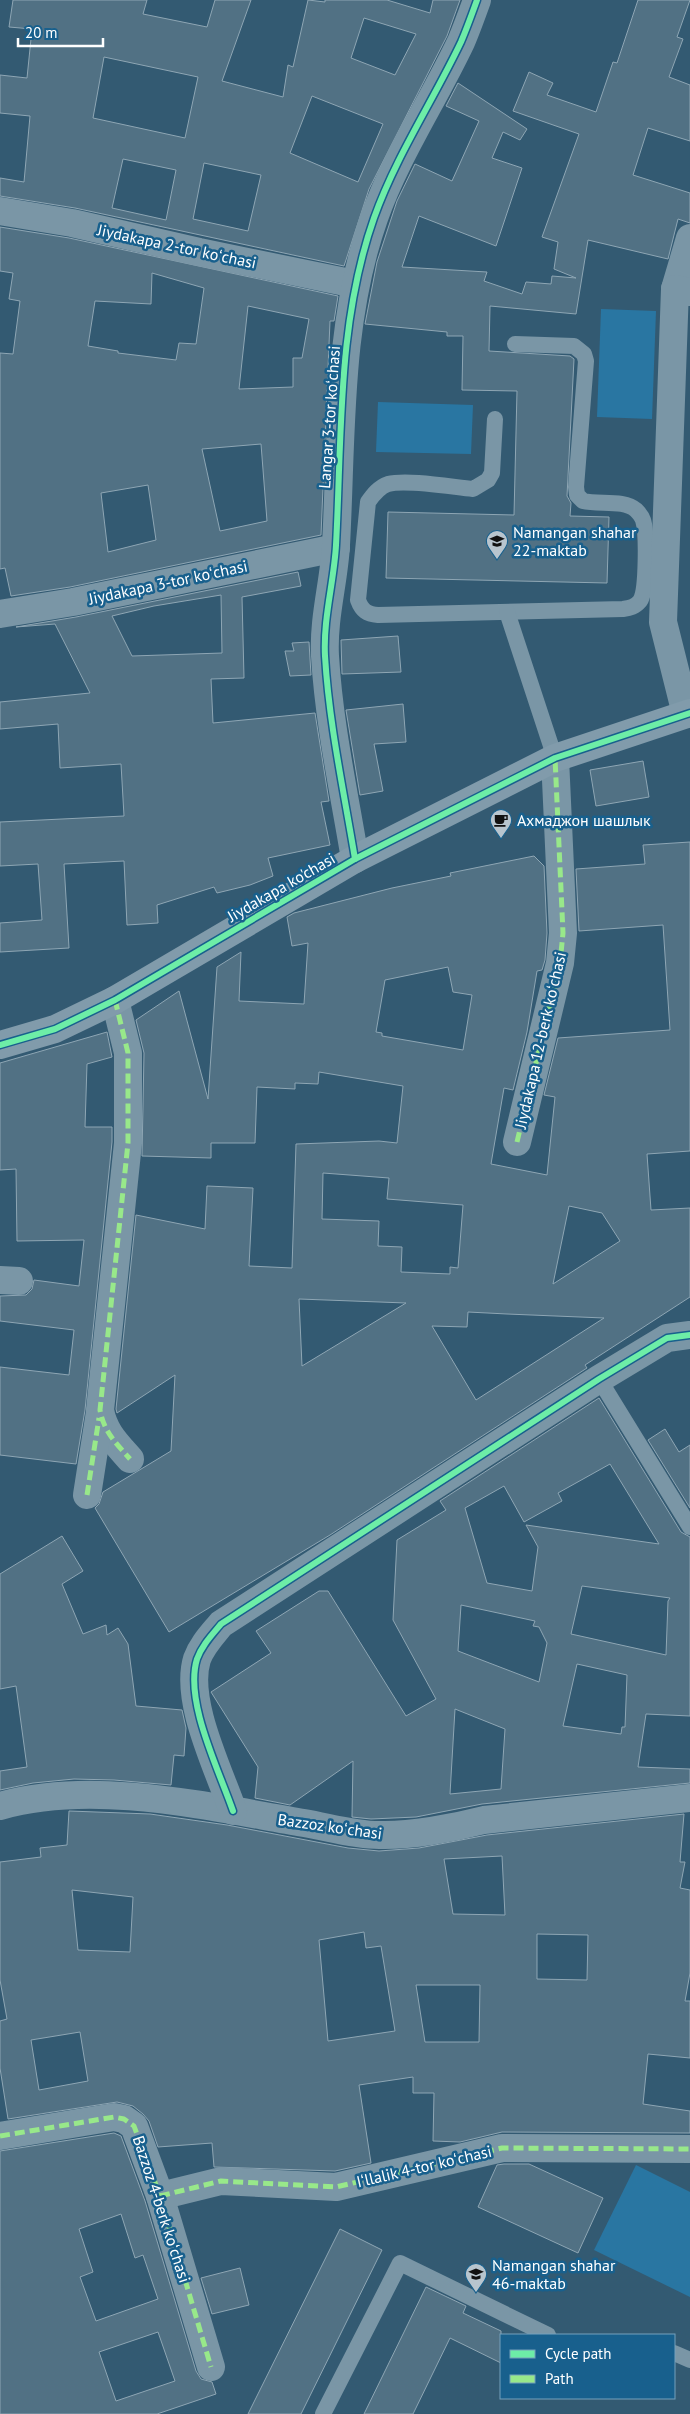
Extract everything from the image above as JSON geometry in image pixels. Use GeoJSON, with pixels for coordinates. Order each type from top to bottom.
{"type":"FeatureCollection","features":[{"type":"Feature","properties":{"kind":"street","name":"Langar 3-tor koʻchasi"},"geometry":{"type":"LineString","coordinates":[[355,859],[327,684],[325,654],[326,621],[336,548],[342,382],[355,284],[374,217],[408,141],[462,41],[477,0]]}},
{"type":"Feature","properties":{"kind":"street","name":"Jiydakapa 2-tor koʻchasi"},"geometry":{"type":"LineString","coordinates":[[0,211],[72,223],[199,252],[355,284]]}},
{"type":"Feature","properties":{"kind":"street"},"geometry":{"type":"LineString","coordinates":[[688,714],[663,622],[682,348],[683,291],[690,238]]}},
{"type":"Feature","properties":{"kind":"street","name":"Jiydakapa 3-tor koʻchasi"},"geometry":{"type":"LineString","coordinates":[[0,614],[73,602],[336,548]]}},
{"type":"Feature","properties":{"kind":"street","name":"Jiydakapa ko'chasi"},"geometry":{"type":"LineString","coordinates":[[0,1045],[55,1029],[115,1000],[355,859],[555,758],[688,714]]}},
{"type":"Feature","properties":{"kind":"street","name":"Jiydakapa 12-berk koʻchasi"},"geometry":{"type":"LineString","coordinates":[[517,1142],[560,964],[563,932],[555,758]]}},
{"type":"Feature","properties":{"kind":"street"},"geometry":{"type":"LineString","coordinates":[[87,1495],[100,1410],[128,1143],[128,1053],[115,1000]]}},
{"type":"Feature","properties":{"kind":"street"},"geometry":{"type":"LineString","coordinates":[[233,1811],[198,1711],[193,1681],[197,1660],[203,1646],[221,1624],[599,1379],[667,1338],[690,1335]]}},
{"type":"Feature","properties":{"kind":"street"},"geometry":{"type":"LineString","coordinates":[[100,1410],[102,1424],[130,1459]]}},
{"type":"Feature","properties":{"kind":"street","name":"Bazzoz koʻchasi"},"geometry":{"type":"LineString","coordinates":[[0,1806],[59,1794],[95,1794],[233,1811],[378,1835],[456,1827],[484,1820],[690,1798]]}},
{"type":"Feature","properties":{"kind":"street","name":"Bazzoz 4-berk koʻchasi"},"geometry":{"type":"LineString","coordinates":[[0,2136],[114,2117],[124,2119],[134,2126],[141,2140],[160,2196],[211,2367]]}},
{"type":"Feature","properties":{"kind":"street","name":"Iʻllalik 4-tor koʻchasi"},"geometry":{"type":"LineString","coordinates":[[160,2196],[221,2181],[336,2187],[502,2148],[690,2149]]}},
{"type":"Feature","properties":{"kind":"lane"},"geometry":{"type":"LineString","coordinates":[[495,419],[492,473],[480,486],[473,489],[402,483],[387,484],[376,491],[368,502],[358,600],[361,609],[368,614],[378,615],[623,609],[634,607],[641,599],[643,587],[645,532],[643,518],[636,510],[625,504],[592,504],[584,501],[577,495],[576,487],[586,361],[584,354],[574,346],[515,344]]}},
{"type":"Feature","properties":{"kind":"lane"},"geometry":{"type":"LineString","coordinates":[[507,612],[555,758]]}},
{"type":"Feature","properties":{"kind":"lane"},"geometry":{"type":"LineString","coordinates":[[599,1379],[690,1527]]}},
{"type":"Feature","properties":{"kind":"lane"},"geometry":{"type":"LineString","coordinates":[[323,2414],[400,2262],[546,2334]]}},
{"type":"Feature","properties":{"kind":"lane"},"geometry":{"type":"LineString","coordinates":[[675,2353],[690,2360]]}},
{"type":"Feature","properties":{"kind":"shaded area"},"geometry":{"type":"Polygon","coordinates":[[[601,309],[656,311],[652,419],[597,417],[601,309]]]}},
{"type":"Feature","properties":{"kind":"shaded area"},"geometry":{"type":"Polygon","coordinates":[[[378,402],[473,405],[471,454],[376,452],[378,402]]]}},
{"type":"Feature","properties":{"kind":"shaded area"},"geometry":{"type":"Polygon","coordinates":[[[636,2165],[690,2192],[690,2297],[594,2250],[636,2165]]]}},
{"type":"Feature","properties":{"kind":"building"},"geometry":{"type":"Polygon","coordinates":[[[13,0],[147,0],[143,14],[207,27],[215,0],[251,0],[222,81],[283,97],[288,65],[293,67],[308,0],[325,2],[325,0],[387,0],[430,13],[433,0],[460,0],[447,36],[369,189],[344,266],[75,208],[0,196],[0,178],[24,182],[30,116],[0,113],[0,75],[27,78],[32,29],[9,27],[13,0]],[[364,18],[351,58],[395,75],[416,34],[364,18]],[[104,57],[93,118],[185,138],[198,77],[104,57]],[[312,96],[290,153],[358,182],[383,124],[312,96]],[[123,159],[112,208],[166,220],[176,170],[123,159]],[[204,163],[193,219],[248,231],[261,175],[204,163]]]}},
{"type":"Feature","properties":{"kind":"building"},"geometry":{"type":"Polygon","coordinates":[[[638,0],[690,0],[677,37],[683,39],[669,77],[690,85],[690,141],[648,128],[633,175],[690,193],[690,223],[678,219],[668,259],[588,240],[576,314],[490,306],[489,351],[570,356],[574,359],[567,496],[571,503],[570,516],[609,517],[607,583],[386,578],[388,512],[514,515],[517,391],[462,390],[463,336],[447,336],[447,332],[365,324],[377,262],[397,201],[415,164],[452,181],[479,121],[446,106],[458,83],[527,129],[520,140],[503,132],[492,158],[522,168],[496,246],[419,216],[402,267],[487,272],[484,281],[522,294],[526,282],[551,284],[552,276],[576,278],[554,269],[558,242],[542,237],[579,134],[513,111],[529,72],[553,83],[547,95],[596,112],[613,62],[617,63],[638,0]]]}},
{"type":"Feature","properties":{"kind":"building"},"geometry":{"type":"Polygon","coordinates":[[[0,227],[69,238],[338,296],[334,321],[330,321],[321,535],[70,587],[11,596],[5,568],[0,569],[0,353],[13,354],[20,301],[9,299],[13,273],[0,271],[0,227]],[[152,273],[151,304],[95,301],[88,346],[118,351],[118,353],[176,360],[179,343],[196,344],[204,288],[152,273]],[[248,306],[239,389],[293,387],[293,358],[302,358],[309,319],[248,306]],[[261,444],[202,449],[220,531],[267,521],[261,444]],[[148,485],[101,493],[108,552],[156,540],[148,485]]]}},
{"type":"Feature","properties":{"kind":"building"},"geometry":{"type":"Polygon","coordinates":[[[298,572],[301,586],[242,597],[244,678],[211,679],[213,723],[315,713],[329,801],[321,802],[330,845],[268,858],[273,876],[250,885],[217,893],[214,887],[157,905],[158,923],[127,925],[124,861],[64,864],[69,948],[0,952],[0,923],[42,920],[38,864],[0,866],[0,822],[124,816],[121,764],[60,768],[58,724],[0,729],[0,702],[90,693],[55,624],[16,627],[76,617],[298,572]],[[221,595],[154,606],[112,616],[132,656],[222,653],[221,595]]]}},
{"type":"Feature","properties":{"kind":"building"},"geometry":{"type":"Polygon","coordinates":[[[398,636],[401,672],[342,674],[341,640],[398,636]]]}},
{"type":"Feature","properties":{"kind":"building"},"geometry":{"type":"Polygon","coordinates":[[[309,642],[311,675],[290,676],[285,651],[294,651],[292,643],[309,642]]]}},
{"type":"Feature","properties":{"kind":"building"},"geometry":{"type":"Polygon","coordinates":[[[403,704],[406,742],[374,744],[383,791],[360,795],[346,710],[403,704]]]}},
{"type":"Feature","properties":{"kind":"building"},"geometry":{"type":"Polygon","coordinates":[[[643,761],[649,797],[596,806],[590,770],[643,761]]]}},
{"type":"Feature","properties":{"kind":"building"},"geometry":{"type":"Polygon","coordinates":[[[690,842],[690,1151],[647,1154],[651,1210],[690,1208],[690,1297],[585,1365],[587,1368],[330,1535],[169,1632],[95,1508],[99,1504],[103,1492],[171,1451],[175,1375],[117,1413],[116,1409],[136,1215],[205,1229],[207,1186],[253,1188],[249,1266],[292,1268],[296,1144],[379,1141],[397,1143],[403,1086],[319,1072],[318,1084],[295,1083],[295,1089],[257,1087],[255,1143],[211,1143],[211,1158],[142,1156],[144,1053],[136,1020],[179,991],[208,1099],[217,967],[241,952],[239,1001],[304,1004],[308,943],[292,946],[287,917],[294,913],[392,888],[451,876],[450,873],[534,856],[544,866],[547,933],[545,960],[542,970],[537,971],[527,1032],[513,1090],[504,1088],[491,1164],[547,1175],[555,1097],[544,1095],[558,1038],[670,1030],[663,925],[579,931],[576,869],[645,864],[643,845],[690,842]],[[448,967],[385,980],[376,1032],[382,1033],[382,1036],[463,1050],[472,995],[453,992],[448,967]],[[323,1173],[322,1219],[379,1221],[378,1246],[402,1247],[401,1272],[450,1274],[450,1267],[458,1268],[463,1205],[387,1199],[389,1178],[323,1173]],[[569,1206],[553,1284],[620,1241],[602,1213],[569,1206]],[[299,1299],[302,1366],[406,1303],[299,1299]],[[468,1312],[467,1327],[432,1326],[476,1400],[604,1318],[468,1312]]]}},
{"type":"Feature","properties":{"kind":"building"},"geometry":{"type":"Polygon","coordinates":[[[107,1032],[112,1057],[87,1064],[85,1127],[112,1127],[112,1142],[85,1410],[76,1464],[0,1455],[0,1367],[69,1375],[74,1330],[0,1321],[0,1296],[26,1295],[32,1289],[34,1280],[79,1286],[84,1240],[17,1241],[16,1169],[0,1170],[0,1063],[107,1032]]]}},
{"type":"Feature","properties":{"kind":"building"},"geometry":{"type":"Polygon","coordinates":[[[599,1398],[681,1532],[690,1537],[690,1716],[646,1714],[638,1767],[690,1769],[690,1783],[482,1804],[416,1817],[371,1819],[352,1817],[353,1761],[290,1805],[255,1798],[258,1767],[211,1692],[271,1653],[256,1631],[319,1591],[328,1591],[406,1716],[436,1699],[393,1620],[397,1540],[446,1510],[440,1501],[599,1398]],[[610,1464],[558,1493],[562,1501],[524,1522],[504,1486],[465,1508],[487,1583],[532,1591],[538,1547],[526,1525],[659,1544],[610,1464]],[[582,1586],[571,1634],[666,1655],[668,1601],[670,1598],[582,1586]],[[461,1605],[458,1651],[539,1682],[547,1643],[539,1627],[533,1626],[535,1621],[461,1605]],[[577,1664],[563,1726],[621,1734],[622,1727],[625,1727],[627,1675],[577,1664]],[[455,1709],[450,1794],[501,1789],[505,1729],[455,1709]]]}},
{"type":"Feature","properties":{"kind":"building"},"geometry":{"type":"Polygon","coordinates":[[[665,1429],[679,1452],[690,1445],[690,1508],[648,1440],[665,1429]]]}},
{"type":"Feature","properties":{"kind":"building"},"geometry":{"type":"Polygon","coordinates":[[[62,1536],[83,1571],[62,1584],[83,1634],[106,1625],[107,1635],[118,1628],[128,1644],[136,1706],[182,1710],[186,1728],[184,1756],[174,1755],[171,1785],[74,1779],[33,1783],[0,1790],[0,1771],[27,1767],[16,1686],[0,1689],[0,1574],[62,1536]]]}},
{"type":"Feature","properties":{"kind":"building"},"geometry":{"type":"Polygon","coordinates":[[[69,1811],[150,1814],[227,1825],[348,1848],[379,1851],[419,1848],[487,1835],[684,1814],[680,1862],[685,1862],[680,1888],[690,1890],[690,1973],[685,2001],[690,2001],[690,2058],[648,2054],[643,2104],[690,2111],[690,2133],[502,2132],[460,2142],[433,2141],[434,2093],[413,2093],[413,2077],[359,2085],[371,2163],[335,2171],[214,2167],[212,2143],[158,2147],[149,2121],[143,2114],[133,2106],[117,2102],[8,2119],[0,2068],[0,2021],[7,2019],[0,1980],[0,1862],[41,1857],[40,1848],[67,1845],[69,1811]],[[502,1856],[444,1859],[453,1914],[505,1915],[502,1856]],[[72,1890],[78,1950],[130,1952],[133,1897],[72,1890]],[[364,1932],[319,1940],[328,2041],[395,2031],[381,1946],[366,1948],[364,1932]],[[537,1934],[537,1979],[587,1980],[588,1935],[537,1934]],[[416,1985],[425,2042],[479,2042],[480,1985],[416,1985]],[[80,2032],[31,2040],[39,2090],[88,2081],[80,2032]]]}},
{"type":"Feature","properties":{"kind":"building"},"geometry":{"type":"Polygon","coordinates":[[[114,2133],[121,2136],[145,2201],[196,2371],[201,2379],[212,2382],[216,2394],[157,2414],[0,2414],[0,2151],[114,2133]],[[121,2214],[79,2229],[93,2272],[80,2277],[96,2321],[158,2299],[143,2255],[135,2258],[121,2214]],[[158,2332],[99,2352],[116,2401],[175,2381],[158,2332]]]}},
{"type":"Feature","properties":{"kind":"building"},"geometry":{"type":"Polygon","coordinates":[[[529,2164],[603,2198],[578,2253],[478,2207],[497,2165],[529,2164]]]}},
{"type":"Feature","properties":{"kind":"building"},"geometry":{"type":"Polygon","coordinates":[[[340,2229],[382,2250],[301,2414],[248,2414],[340,2229]]]}},
{"type":"Feature","properties":{"kind":"building"},"geometry":{"type":"Polygon","coordinates":[[[240,2268],[249,2305],[212,2314],[201,2278],[240,2268]]]}},
{"type":"Feature","properties":{"kind":"building"},"geometry":{"type":"Polygon","coordinates":[[[426,2287],[466,2306],[463,2313],[501,2331],[500,2363],[450,2338],[413,2414],[364,2414],[426,2287]]]}},
{"type":"Feature","properties":{"kind":"marked path"},"geometry":{"type":"LineString","coordinates":[[517,1142],[560,963],[563,933],[555,758]]}},
{"type":"Feature","properties":{"kind":"marked path"},"geometry":{"type":"LineString","coordinates":[[115,1000],[128,1053],[128,1143],[100,1410],[104,1425],[115,1442],[130,1459]]}},
{"type":"Feature","properties":{"kind":"marked path"},"geometry":{"type":"LineString","coordinates":[[87,1495],[99,1418]]}},
{"type":"Feature","properties":{"kind":"marked path"},"geometry":{"type":"LineString","coordinates":[[0,2136],[114,2117],[124,2119],[134,2126],[160,2196],[211,2367]]}},
{"type":"Feature","properties":{"kind":"marked path"},"geometry":{"type":"LineString","coordinates":[[160,2196],[221,2181],[336,2187],[502,2148],[690,2149]]}},
{"type":"Feature","properties":{"kind":"cycle path"},"geometry":{"type":"LineString","coordinates":[[355,859],[333,732],[325,656],[327,614],[336,545],[343,380],[347,339],[353,298],[374,218],[393,173],[461,42],[477,0]]}},
{"type":"Feature","properties":{"kind":"cycle path"},"geometry":{"type":"LineString","coordinates":[[0,1045],[55,1029],[115,1000],[355,859],[555,758],[690,713]]}},
{"type":"Feature","properties":{"kind":"cycle path"},"geometry":{"type":"LineString","coordinates":[[233,1811],[205,1735],[195,1695],[194,1676],[197,1659],[204,1645],[221,1624],[599,1379],[667,1338],[690,1335]]}},
{"type":"Feature","properties":{"kind":"place","name":"Namangan shahar 22-maktab"},"geometry":{"type":"Point","coordinates":[497,560]}},
{"type":"Feature","properties":{"kind":"place","name":"Ахмаджон шашлык"},"geometry":{"type":"Point","coordinates":[501,839]}},
{"type":"Feature","properties":{"kind":"place","name":"Namangan shahar 46-maktab"},"geometry":{"type":"Point","coordinates":[476,2293]}}]}
